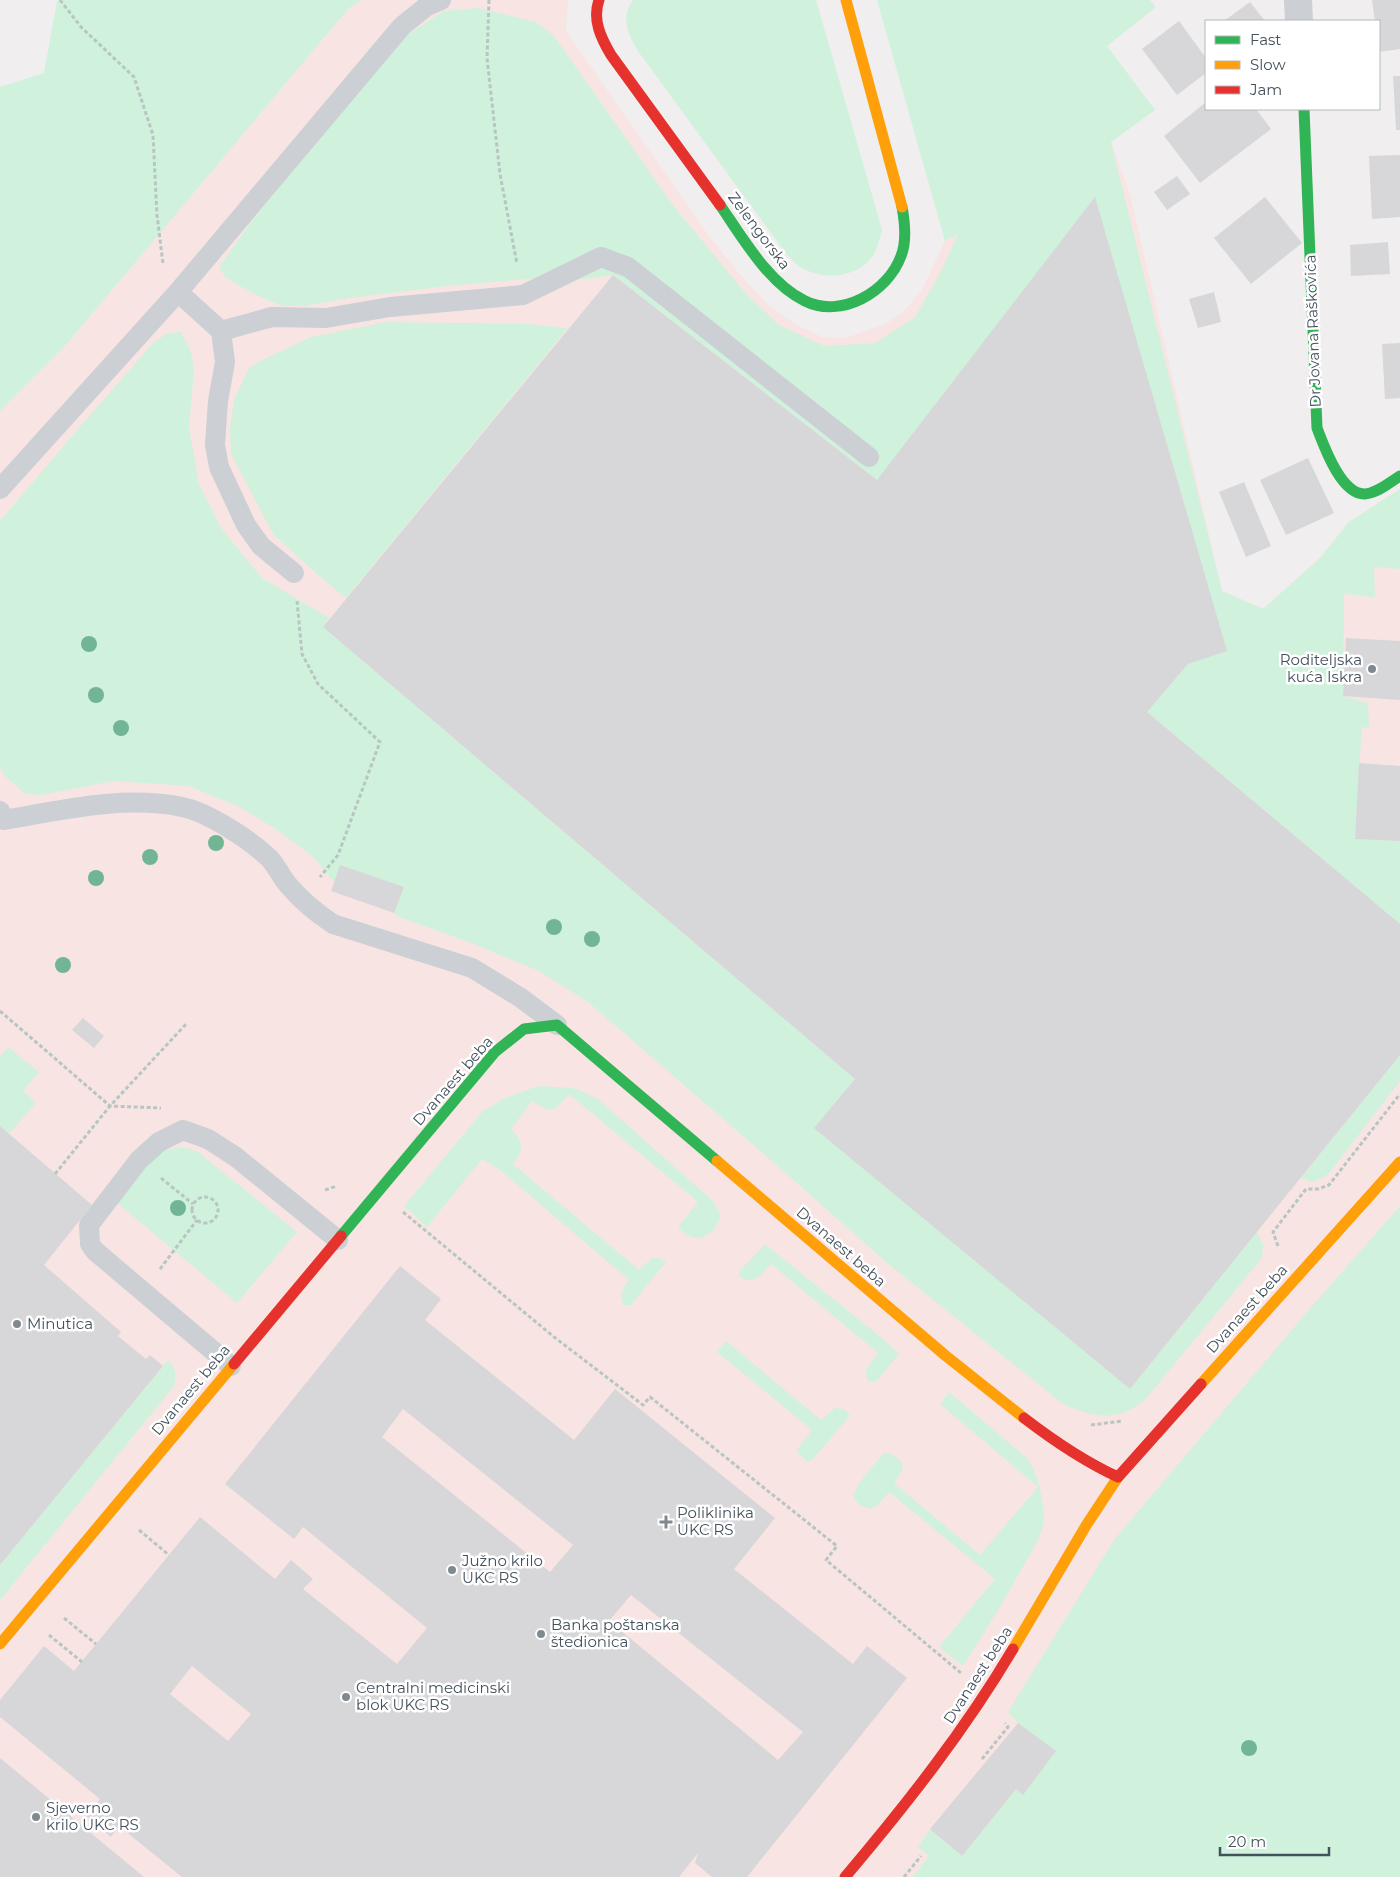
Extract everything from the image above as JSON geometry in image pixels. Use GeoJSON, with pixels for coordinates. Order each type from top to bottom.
{"type":"FeatureCollection","features":[{"type":"Feature","properties":{"kind":"street","name":"Zelengorska"},"geometry":{"type":"LineString","coordinates":[[594,1],[596,22],[602,39],[611,55],[766,270],[797,298],[820,306],[840,307],[865,298],[893,274],[906,238],[901,198],[846,0]]}},
{"type":"Feature","properties":{"kind":"street"},"geometry":{"type":"LineString","coordinates":[[1298,0],[1299,20]]}},
{"type":"Feature","properties":{"kind":"street","name":"Dr Jovana Raškovića"},"geometry":{"type":"LineString","coordinates":[[1304,110],[1318,428],[1325,450],[1338,474],[1355,492],[1364,494],[1400,476]]}},
{"type":"Feature","properties":{"kind":"street","name":"Dvanaest beba"},"geometry":{"type":"LineString","coordinates":[[0,1644],[495,1052],[524,1029],[558,1025],[946,1356],[1056,1442],[1118,1477]]}},
{"type":"Feature","properties":{"kind":"street","name":"Dvanaest beba"},"geometry":{"type":"LineString","coordinates":[[845,1877],[895,1818],[987,1693],[1087,1524],[1118,1477],[1400,1162]]}},
{"type":"Feature","properties":{"kind":"lane"},"geometry":{"type":"LineString","coordinates":[[0,489],[174,297],[402,26],[427,6],[441,0]]}},
{"type":"Feature","properties":{"kind":"lane"},"geometry":{"type":"LineString","coordinates":[[221,331],[272,317],[326,318],[390,307],[523,295],[601,258],[628,267],[869,457]]}},
{"type":"Feature","properties":{"kind":"lane"},"geometry":{"type":"LineString","coordinates":[[174,297],[221,331],[225,362],[218,401],[215,445],[219,467],[246,525],[261,546],[294,573]]}},
{"type":"Feature","properties":{"kind":"lane"},"geometry":{"type":"LineString","coordinates":[[1,817],[136,802],[184,807],[223,824],[248,841],[270,860],[301,899],[333,924],[472,968],[522,998],[558,1025]]}},
{"type":"Feature","properties":{"kind":"lane"},"geometry":{"type":"LineString","coordinates":[[231,1366],[142,1291],[90,1244],[89,1225],[139,1160],[159,1142],[183,1130],[197,1133],[236,1157],[338,1240]]}},
{"type":"Feature","properties":{"kind":"path"},"geometry":{"type":"LineString","coordinates":[[60,0],[81,26],[134,77],[153,135],[156,215],[174,297]]}},
{"type":"Feature","properties":{"kind":"path"},"geometry":{"type":"LineString","coordinates":[[489,0],[487,58],[500,174],[523,295]]}},
{"type":"Feature","properties":{"kind":"path"},"geometry":{"type":"LineString","coordinates":[[294,573],[302,654],[318,684],[380,742],[338,855],[301,899]]}},
{"type":"Feature","properties":{"kind":"path"},"geometry":{"type":"LineString","coordinates":[[0,1011],[65,1066]]}},
{"type":"Feature","properties":{"kind":"path"},"geometry":{"type":"LineString","coordinates":[[55,1174],[110,1106],[187,1023]]}},
{"type":"Feature","properties":{"kind":"path"},"geometry":{"type":"LineString","coordinates":[[1280,1249],[1273,1232],[1306,1189],[1318,1189],[1329,1184],[1400,1094]]}},
{"type":"Feature","properties":{"kind":"path"},"geometry":{"type":"LineString","coordinates":[[139,1160],[193,1204]]}},
{"type":"Feature","properties":{"kind":"path"},"geometry":{"type":"LineString","coordinates":[[378,1191],[554,1337],[643,1405],[650,1397],[837,1546],[826,1560],[987,1693]]}},
{"type":"Feature","properties":{"kind":"path"},"geometry":{"type":"LineString","coordinates":[[200,1198],[212,1199],[217,1206],[217,1214],[212,1221],[204,1223],[197,1220],[192,1213],[193,1204],[200,1198]]}},
{"type":"Feature","properties":{"kind":"path"},"geometry":{"type":"LineString","coordinates":[[142,1291],[197,1220]]}},
{"type":"Feature","properties":{"kind":"path"},"geometry":{"type":"LineString","coordinates":[[1088,1424],[1101,1425],[1128,1418]]}},
{"type":"Feature","properties":{"kind":"path"},"geometry":{"type":"LineString","coordinates":[[131,1524],[169,1555]]}},
{"type":"Feature","properties":{"kind":"path"},"geometry":{"type":"LineString","coordinates":[[64,1618],[96,1644]]}},
{"type":"Feature","properties":{"kind":"path"},"geometry":{"type":"LineString","coordinates":[[45,1632],[82,1662]]}},
{"type":"Feature","properties":{"kind":"path"},"geometry":{"type":"LineString","coordinates":[[978,1764],[1008,1727],[1001,1718]]}},
{"type":"Feature","properties":{"kind":"path"},"geometry":{"type":"LineString","coordinates":[[904,1877],[921,1856]]}},
{"type":"Feature","properties":{"kind":"shaded area"},"geometry":{"type":"Polygon","coordinates":[[[361,0],[568,0],[566,31],[709,236],[766,303],[795,324],[822,337],[845,338],[886,324],[903,312],[922,290],[945,241],[1111,142],[1130,194],[1222,591],[1263,609],[1320,558],[1349,522],[1400,489],[1400,1877],[0,1877],[0,411],[65,346],[349,8],[361,0]]]}},
{"type":"Feature","properties":{"kind":"green space"},"geometry":{"type":"Polygon","coordinates":[[[361,0],[349,8],[65,346],[0,411],[0,87],[44,73],[57,1],[361,0]]]}},
{"type":"Feature","properties":{"kind":"green space"},"geometry":{"type":"Polygon","coordinates":[[[633,0],[816,0],[882,230],[875,252],[869,261],[852,272],[832,276],[821,275],[802,268],[787,255],[638,51],[631,38],[626,20],[633,0]]]}},
{"type":"Feature","properties":{"kind":"green space"},"geometry":{"type":"Polygon","coordinates":[[[877,0],[1150,0],[1156,7],[1107,46],[1155,110],[1111,142],[1222,591],[1263,609],[1320,558],[1349,522],[1400,489],[1400,569],[1374,567],[1375,597],[1344,594],[1343,696],[1368,703],[1369,728],[1362,727],[1355,838],[1400,841],[1400,924],[1147,712],[1188,664],[1226,651],[877,480],[613,275],[586,279],[538,278],[447,286],[342,299],[305,306],[282,306],[254,294],[225,277],[219,267],[252,221],[346,104],[405,36],[444,11],[478,8],[536,22],[554,36],[675,208],[747,295],[779,325],[824,346],[875,343],[915,317],[940,273],[958,234],[945,241],[877,0]]]}},
{"type":"Feature","properties":{"kind":"green space"},"geometry":{"type":"Polygon","coordinates":[[[386,322],[528,324],[568,328],[346,598],[273,534],[231,454],[230,428],[234,400],[249,368],[260,361],[311,337],[386,322]]]}},
{"type":"Feature","properties":{"kind":"green space"},"geometry":{"type":"Polygon","coordinates":[[[181,332],[191,352],[194,369],[189,427],[199,484],[221,528],[262,578],[329,618],[323,627],[855,1079],[815,1128],[1130,1389],[1257,1232],[1263,1245],[1262,1258],[1144,1401],[1124,1412],[1105,1416],[1095,1415],[1063,1404],[886,1262],[588,1002],[539,971],[469,942],[399,917],[394,913],[403,887],[340,866],[334,882],[312,856],[276,829],[238,806],[188,786],[113,781],[41,795],[25,794],[5,776],[0,768],[0,521],[154,342],[168,333],[181,332]]]}},
{"type":"Feature","properties":{"kind":"green space"},"geometry":{"type":"Polygon","coordinates":[[[8,1047],[39,1072],[23,1091],[36,1103],[9,1134],[0,1126],[0,1056],[8,1047]]]}},
{"type":"Feature","properties":{"kind":"green space"},"geometry":{"type":"Polygon","coordinates":[[[1400,1055],[1400,1081],[1331,1171],[1324,1177],[1312,1182],[1301,1178],[1400,1055]]]}},
{"type":"Feature","properties":{"kind":"green space"},"geometry":{"type":"Polygon","coordinates":[[[538,1086],[574,1088],[598,1099],[714,1202],[720,1215],[717,1225],[706,1236],[696,1238],[689,1236],[678,1227],[698,1202],[569,1094],[553,1110],[549,1110],[532,1101],[511,1129],[521,1146],[521,1150],[513,1164],[639,1270],[652,1258],[660,1258],[666,1262],[631,1305],[624,1305],[621,1298],[623,1289],[629,1280],[500,1170],[482,1159],[427,1227],[404,1206],[483,1111],[505,1098],[538,1086]]]}},
{"type":"Feature","properties":{"kind":"green space"},"geometry":{"type":"Polygon","coordinates":[[[187,1148],[198,1152],[297,1232],[237,1303],[116,1202],[153,1157],[165,1150],[187,1148]]]}},
{"type":"Feature","properties":{"kind":"green space"},"geometry":{"type":"Polygon","coordinates":[[[1400,1206],[1400,1877],[912,1877],[929,1856],[918,1847],[930,1829],[962,1856],[1016,1789],[1023,1795],[1055,1751],[1018,1723],[1008,1712],[1114,1540],[1313,1305],[1400,1206]]]}},
{"type":"Feature","properties":{"kind":"green space"},"geometry":{"type":"Polygon","coordinates":[[[765,1244],[888,1343],[899,1354],[878,1380],[869,1382],[866,1374],[868,1366],[878,1353],[771,1264],[761,1275],[753,1280],[744,1279],[739,1276],[739,1272],[765,1244]]]}},
{"type":"Feature","properties":{"kind":"green space"},"geometry":{"type":"Polygon","coordinates":[[[726,1341],[821,1420],[835,1408],[845,1409],[850,1416],[813,1459],[808,1462],[798,1453],[798,1448],[812,1430],[717,1352],[726,1341]]]}},
{"type":"Feature","properties":{"kind":"green space"},"geometry":{"type":"Polygon","coordinates":[[[168,1360],[175,1372],[174,1386],[0,1600],[0,1565],[168,1360]]]}},
{"type":"Feature","properties":{"kind":"green space"},"geometry":{"type":"Polygon","coordinates":[[[949,1392],[1028,1459],[1038,1483],[1044,1512],[1042,1529],[1035,1545],[1000,1607],[963,1666],[939,1647],[995,1579],[889,1492],[877,1506],[870,1509],[858,1503],[854,1497],[861,1481],[884,1453],[894,1455],[901,1462],[903,1469],[894,1483],[980,1555],[1038,1487],[940,1404],[949,1392]]]}},
{"type":"Feature","properties":{"kind":"building"},"geometry":{"type":"Polygon","coordinates":[[[1372,0],[1400,0],[1400,49],[1380,52],[1380,20],[1375,20],[1372,0]]]}},
{"type":"Feature","properties":{"kind":"building"},"geometry":{"type":"Polygon","coordinates":[[[1250,2],[1264,20],[1225,20],[1250,2]]]}},
{"type":"Feature","properties":{"kind":"building"},"geometry":{"type":"Polygon","coordinates":[[[1179,21],[1205,57],[1205,74],[1177,95],[1142,49],[1179,21]]]}},
{"type":"Feature","properties":{"kind":"building"},"geometry":{"type":"Polygon","coordinates":[[[1393,76],[1400,76],[1400,130],[1396,130],[1393,76]]]}},
{"type":"Feature","properties":{"kind":"building"},"geometry":{"type":"Polygon","coordinates":[[[1205,103],[1205,110],[1257,110],[1271,129],[1200,183],[1164,136],[1205,103]]]}},
{"type":"Feature","properties":{"kind":"building"},"geometry":{"type":"Polygon","coordinates":[[[1400,155],[1400,217],[1372,219],[1369,156],[1400,155]]]}},
{"type":"Feature","properties":{"kind":"building"},"geometry":{"type":"Polygon","coordinates":[[[1177,176],[1190,194],[1167,210],[1154,192],[1177,176]]]}},
{"type":"Feature","properties":{"kind":"building"},"geometry":{"type":"Polygon","coordinates":[[[1095,197],[1227,651],[1188,664],[1147,712],[1400,924],[1400,1055],[1130,1389],[814,1128],[855,1079],[323,627],[613,275],[877,480],[1095,197]]]}},
{"type":"Feature","properties":{"kind":"building"},"geometry":{"type":"Polygon","coordinates":[[[1265,197],[1302,243],[1251,284],[1214,238],[1265,197]]]}},
{"type":"Feature","properties":{"kind":"building"},"geometry":{"type":"Polygon","coordinates":[[[1388,242],[1390,274],[1351,276],[1350,245],[1388,242]]]}},
{"type":"Feature","properties":{"kind":"building"},"geometry":{"type":"Polygon","coordinates":[[[1214,292],[1221,322],[1198,328],[1189,299],[1214,292]]]}},
{"type":"Feature","properties":{"kind":"building"},"geometry":{"type":"Polygon","coordinates":[[[1400,343],[1400,398],[1385,399],[1382,344],[1400,343]]]}},
{"type":"Feature","properties":{"kind":"building"},"geometry":{"type":"Polygon","coordinates":[[[1308,458],[1334,513],[1286,535],[1260,480],[1308,458]]]}},
{"type":"Feature","properties":{"kind":"building"},"geometry":{"type":"Polygon","coordinates":[[[1244,482],[1271,546],[1246,557],[1219,492],[1244,482]]]}},
{"type":"Feature","properties":{"kind":"building","name":"Roditeljska kuća Iskra"},"geometry":{"type":"Polygon","coordinates":[[[1346,638],[1400,641],[1400,700],[1343,696],[1346,638]]]}},
{"type":"Feature","properties":{"kind":"building"},"geometry":{"type":"Polygon","coordinates":[[[1359,763],[1400,766],[1400,841],[1355,839],[1359,763]]]}},
{"type":"Feature","properties":{"kind":"building"},"geometry":{"type":"Polygon","coordinates":[[[340,865],[404,887],[394,913],[331,891],[340,865]]]}},
{"type":"Feature","properties":{"kind":"building"},"geometry":{"type":"Polygon","coordinates":[[[83,1018],[104,1036],[94,1048],[72,1030],[83,1018]]]}},
{"type":"Feature","properties":{"kind":"building"},"geometry":{"type":"Polygon","coordinates":[[[0,1126],[92,1205],[44,1265],[121,1332],[118,1336],[146,1359],[150,1355],[163,1366],[0,1565],[0,1126]]]}},
{"type":"Feature","properties":{"kind":"building"},"geometry":{"type":"Polygon","coordinates":[[[400,1266],[441,1299],[425,1320],[574,1440],[615,1389],[775,1518],[734,1569],[853,1664],[867,1646],[907,1678],[747,1877],[712,1877],[695,1863],[698,1853],[679,1877],[182,1877],[119,1826],[111,1837],[86,1816],[100,1799],[0,1717],[0,1700],[44,1646],[74,1671],[200,1517],[275,1579],[291,1560],[313,1579],[303,1589],[397,1664],[427,1628],[303,1527],[294,1539],[225,1484],[400,1266]],[[403,1409],[382,1437],[550,1572],[573,1545],[403,1409]],[[631,1595],[609,1621],[778,1760],[803,1732],[631,1595]],[[192,1666],[170,1694],[228,1741],[251,1714],[192,1666]]]}},
{"type":"Feature","properties":{"kind":"building"},"geometry":{"type":"Polygon","coordinates":[[[1018,1723],[1056,1751],[1023,1795],[1016,1789],[962,1856],[930,1829],[1018,1723]]]}},
{"type":"Feature","properties":{"kind":"building","name":"Sjeverno krilo UKC RS"},"geometry":{"type":"Polygon","coordinates":[[[0,1758],[144,1877],[0,1877],[0,1758]]]}},
{"type":"Feature","properties":{"kind":"traffic: fast"},"geometry":{"type":"LineString","coordinates":[[1304,110],[1317,428],[1341,478],[1348,487],[1356,492],[1365,494],[1375,492],[1400,476]]}},
{"type":"Feature","properties":{"kind":"traffic: fast"},"geometry":{"type":"LineString","coordinates":[[720,205],[757,259],[780,283],[805,301],[819,306],[833,307],[862,299],[886,281],[895,269],[901,256],[905,238],[902,207]]}},
{"type":"Feature","properties":{"kind":"traffic: fast"},"geometry":{"type":"LineString","coordinates":[[341,1236],[495,1052],[524,1029],[557,1025],[717,1161]]}},
{"type":"Feature","properties":{"kind":"traffic: slow"},"geometry":{"type":"LineString","coordinates":[[846,0],[902,207]]}},
{"type":"Feature","properties":{"kind":"traffic: slow"},"geometry":{"type":"LineString","coordinates":[[717,1161],[946,1356],[1024,1418]]}},
{"type":"Feature","properties":{"kind":"traffic: slow"},"geometry":{"type":"LineString","coordinates":[[1201,1384],[1400,1162]]}},
{"type":"Feature","properties":{"kind":"traffic: slow"},"geometry":{"type":"LineString","coordinates":[[0,1644],[234,1364]]}},
{"type":"Feature","properties":{"kind":"traffic: slow"},"geometry":{"type":"LineString","coordinates":[[1013,1649],[1087,1524],[1118,1477]]}},
{"type":"Feature","properties":{"kind":"traffic: jam"},"geometry":{"type":"LineString","coordinates":[[599,0],[597,22],[611,55],[720,205]]}},
{"type":"Feature","properties":{"kind":"traffic: jam"},"geometry":{"type":"LineString","coordinates":[[234,1364],[341,1236]]}},
{"type":"Feature","properties":{"kind":"traffic: jam"},"geometry":{"type":"LineString","coordinates":[[1024,1418],[1069,1450],[1118,1477],[1201,1384]]}},
{"type":"Feature","properties":{"kind":"traffic: jam"},"geometry":{"type":"LineString","coordinates":[[845,1877],[955,1738],[1013,1649]]}},
{"type":"Feature","properties":{"kind":"place","name":"Roditeljska kuća Iskra"},"geometry":{"type":"Point","coordinates":[1372,669]}},
{"type":"Feature","properties":{"kind":"place","name":"Minutica"},"geometry":{"type":"Point","coordinates":[17,1324]}},
{"type":"Feature","properties":{"kind":"place","name":"Poliklinika UKC RS"},"geometry":{"type":"Point","coordinates":[666,1522]}},
{"type":"Feature","properties":{"kind":"place","name":"Južno krilo UKC RS"},"geometry":{"type":"Point","coordinates":[452,1570]}},
{"type":"Feature","properties":{"kind":"place","name":"Banka poštanska štedionica"},"geometry":{"type":"Point","coordinates":[541,1634]}},
{"type":"Feature","properties":{"kind":"place","name":"Centralni medicinski blok UKC RS"},"geometry":{"type":"Point","coordinates":[346,1697]}},
{"type":"Feature","properties":{"kind":"place","name":"Sjeverno krilo UKC RS"},"geometry":{"type":"Point","coordinates":[36,1817]}}]}
